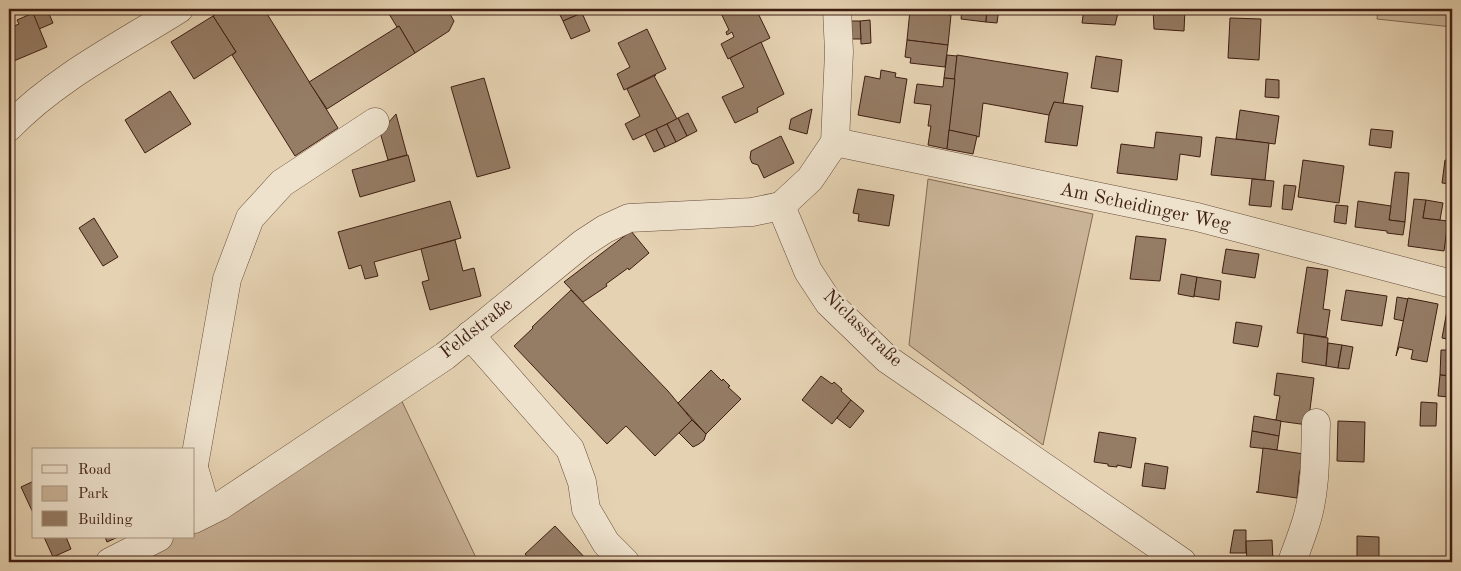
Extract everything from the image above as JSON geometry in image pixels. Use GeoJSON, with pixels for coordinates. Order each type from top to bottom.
{"type":"FeatureCollection","features":[{"type":"Feature","properties":{"kind":"street"},"geometry":{"type":"LineString","coordinates":[[781,206],[810,179],[835,142],[839,52],[837,9]]}},
{"type":"Feature","properties":{"kind":"street"},"geometry":{"type":"LineString","coordinates":[[13,116],[69,77],[172,11]]}},
{"type":"Feature","properties":{"kind":"street"},"geometry":{"type":"LineString","coordinates":[[195,461],[227,279],[250,218],[282,183],[374,122]]}},
{"type":"Feature","properties":{"kind":"street","name":"Am Scheidinger Weg"},"geometry":{"type":"LineString","coordinates":[[835,142],[1196,217],[1452,284]]}},
{"type":"Feature","properties":{"kind":"street","name":"Feldstraße"},"geometry":{"type":"LineString","coordinates":[[201,516],[220,506],[445,356],[582,244],[605,229],[629,218],[752,212],[781,206]]}},
{"type":"Feature","properties":{"kind":"street","name":"Niclasstraße"},"geometry":{"type":"LineString","coordinates":[[781,206],[808,271],[829,303],[887,359],[1182,562]]}},
{"type":"Feature","properties":{"kind":"street"},"geometry":{"type":"LineString","coordinates":[[470,335],[570,449],[582,482],[586,509],[606,543],[625,562]]}},
{"type":"Feature","properties":{"kind":"street"},"geometry":{"type":"LineString","coordinates":[[1292,562],[1308,518],[1312,496],[1316,423]]}},
{"type":"Feature","properties":{"kind":"street"},"geometry":{"type":"LineString","coordinates":[[195,474],[201,516]]}},
{"type":"Feature","properties":{"kind":"street"},"geometry":{"type":"LineString","coordinates":[[110,562],[157,538]]}},
{"type":"Feature","properties":{"kind":"green space"},"geometry":{"type":"Polygon","coordinates":[[[1378,9],[1452,9],[1452,27],[1377,19],[1378,9]]]}},
{"type":"Feature","properties":{"kind":"green space"},"geometry":{"type":"Polygon","coordinates":[[[928,179],[1093,214],[1043,445],[909,345],[928,179]]]}},
{"type":"Feature","properties":{"kind":"green space"},"geometry":{"type":"Polygon","coordinates":[[[398,393],[478,562],[118,562],[165,538],[195,538],[195,522],[398,393]]]}},
{"type":"Feature","properties":{"kind":"building"},"geometry":{"type":"Polygon","coordinates":[[[31,9],[47,9],[53,23],[39,29],[31,9]]]}},
{"type":"Feature","properties":{"kind":"building"},"geometry":{"type":"Polygon","coordinates":[[[224,9],[264,9],[338,128],[295,156],[232,55],[236,52],[213,16],[224,9]]]}},
{"type":"Feature","properties":{"kind":"building"},"geometry":{"type":"Polygon","coordinates":[[[386,9],[447,9],[454,21],[449,31],[415,53],[386,9]]]}},
{"type":"Feature","properties":{"kind":"building"},"geometry":{"type":"Polygon","coordinates":[[[557,9],[591,9],[563,21],[557,9]]]}},
{"type":"Feature","properties":{"kind":"building"},"geometry":{"type":"Polygon","coordinates":[[[719,9],[756,9],[770,38],[728,59],[721,44],[734,37],[732,32],[727,35],[726,32],[729,30],[719,9]]]}},
{"type":"Feature","properties":{"kind":"building"},"geometry":{"type":"Polygon","coordinates":[[[962,9],[987,9],[986,22],[961,19],[962,9]]]}},
{"type":"Feature","properties":{"kind":"building"},"geometry":{"type":"Polygon","coordinates":[[[987,9],[999,9],[997,23],[986,22],[987,9]]]}},
{"type":"Feature","properties":{"kind":"building"},"geometry":{"type":"Polygon","coordinates":[[[1084,9],[1119,9],[1115,25],[1082,23],[1084,9]]]}},
{"type":"Feature","properties":{"kind":"building"},"geometry":{"type":"Polygon","coordinates":[[[1153,9],[1185,9],[1184,31],[1154,29],[1153,9]]]}},
{"type":"Feature","properties":{"kind":"building"},"geometry":{"type":"Polygon","coordinates":[[[1271,9],[1291,9],[1291,13],[1271,12],[1271,9]]]}},
{"type":"Feature","properties":{"kind":"building"},"geometry":{"type":"Polygon","coordinates":[[[910,10],[951,15],[948,45],[907,40],[910,10]]]}},
{"type":"Feature","properties":{"kind":"building"},"geometry":{"type":"Polygon","coordinates":[[[33,13],[47,47],[9,63],[9,28],[19,24],[17,20],[33,13]]]}},
{"type":"Feature","properties":{"kind":"building"},"geometry":{"type":"Polygon","coordinates":[[[582,13],[590,31],[571,39],[563,21],[582,13]]]}},
{"type":"Feature","properties":{"kind":"building"},"geometry":{"type":"Polygon","coordinates":[[[213,16],[236,52],[194,79],[171,42],[213,16]]]}},
{"type":"Feature","properties":{"kind":"building"},"geometry":{"type":"Polygon","coordinates":[[[1230,18],[1261,19],[1259,60],[1228,58],[1230,18]]]}},
{"type":"Feature","properties":{"kind":"building"},"geometry":{"type":"Polygon","coordinates":[[[870,20],[871,43],[861,44],[860,21],[870,20]]]}},
{"type":"Feature","properties":{"kind":"building"},"geometry":{"type":"Polygon","coordinates":[[[849,21],[860,21],[861,39],[850,39],[849,21]]]}},
{"type":"Feature","properties":{"kind":"building"},"geometry":{"type":"Polygon","coordinates":[[[399,26],[415,53],[327,109],[309,82],[399,26]]]}},
{"type":"Feature","properties":{"kind":"building"},"geometry":{"type":"Polygon","coordinates":[[[647,29],[666,69],[624,90],[617,74],[630,67],[618,43],[647,29]]]}},
{"type":"Feature","properties":{"kind":"building"},"geometry":{"type":"Polygon","coordinates":[[[907,40],[948,45],[945,67],[910,63],[911,58],[905,57],[907,40]]]}},
{"type":"Feature","properties":{"kind":"building"},"geometry":{"type":"Polygon","coordinates":[[[761,42],[784,94],[757,108],[758,112],[735,123],[722,97],[744,87],[730,58],[761,42]]]}},
{"type":"Feature","properties":{"kind":"building"},"geometry":{"type":"Polygon","coordinates":[[[947,55],[957,56],[955,79],[944,78],[947,55]]]}},
{"type":"Feature","properties":{"kind":"building"},"geometry":{"type":"Polygon","coordinates":[[[957,55],[1068,73],[1063,104],[1054,102],[1049,115],[983,103],[979,137],[949,130],[957,55]]]}},
{"type":"Feature","properties":{"kind":"building"},"geometry":{"type":"Polygon","coordinates":[[[1096,56],[1122,60],[1118,92],[1091,88],[1096,56]]]}},
{"type":"Feature","properties":{"kind":"building"},"geometry":{"type":"Polygon","coordinates":[[[881,70],[896,73],[895,77],[907,79],[900,123],[858,115],[865,76],[880,79],[881,70]]]}},
{"type":"Feature","properties":{"kind":"building"},"geometry":{"type":"Polygon","coordinates":[[[656,75],[654,76],[677,119],[633,140],[625,124],[640,116],[627,89],[656,75]]]}},
{"type":"Feature","properties":{"kind":"building"},"geometry":{"type":"Polygon","coordinates":[[[484,78],[510,168],[477,177],[451,87],[484,78]]]}},
{"type":"Feature","properties":{"kind":"building"},"geometry":{"type":"Polygon","coordinates":[[[944,78],[955,79],[947,149],[928,145],[931,126],[928,126],[931,105],[914,103],[917,84],[943,87],[944,78]]]}},
{"type":"Feature","properties":{"kind":"building"},"geometry":{"type":"Polygon","coordinates":[[[1266,79],[1279,80],[1279,98],[1265,97],[1266,79]]]}},
{"type":"Feature","properties":{"kind":"building"},"geometry":{"type":"Polygon","coordinates":[[[170,91],[191,124],[145,153],[125,120],[170,91]]]}},
{"type":"Feature","properties":{"kind":"building"},"geometry":{"type":"Polygon","coordinates":[[[1054,102],[1083,106],[1077,146],[1045,142],[1049,115],[1054,102]]]}},
{"type":"Feature","properties":{"kind":"building"},"geometry":{"type":"Polygon","coordinates":[[[812,109],[807,134],[789,129],[791,119],[812,109]]]}},
{"type":"Feature","properties":{"kind":"building"},"geometry":{"type":"Polygon","coordinates":[[[1240,110],[1279,116],[1275,144],[1236,139],[1240,110]]]}},
{"type":"Feature","properties":{"kind":"building"},"geometry":{"type":"Polygon","coordinates":[[[688,113],[697,131],[687,136],[678,118],[688,113]]]}},
{"type":"Feature","properties":{"kind":"building"},"geometry":{"type":"Polygon","coordinates":[[[396,114],[407,155],[388,160],[380,132],[396,114]]]}},
{"type":"Feature","properties":{"kind":"building"},"geometry":{"type":"Polygon","coordinates":[[[678,118],[687,136],[676,142],[667,124],[678,118]]]}},
{"type":"Feature","properties":{"kind":"building"},"geometry":{"type":"Polygon","coordinates":[[[667,124],[676,142],[665,147],[656,129],[667,124]]]}},
{"type":"Feature","properties":{"kind":"building"},"geometry":{"type":"Polygon","coordinates":[[[656,129],[665,147],[654,152],[645,134],[656,129]]]}},
{"type":"Feature","properties":{"kind":"building"},"geometry":{"type":"Polygon","coordinates":[[[1371,129],[1393,131],[1391,148],[1369,145],[1371,129]]]}},
{"type":"Feature","properties":{"kind":"building"},"geometry":{"type":"Polygon","coordinates":[[[949,130],[977,136],[973,154],[947,149],[949,130]]]}},
{"type":"Feature","properties":{"kind":"building"},"geometry":{"type":"Polygon","coordinates":[[[1156,132],[1202,137],[1200,157],[1180,154],[1177,180],[1117,173],[1121,144],[1154,148],[1156,132]]]}},
{"type":"Feature","properties":{"kind":"building"},"geometry":{"type":"Polygon","coordinates":[[[781,136],[794,163],[764,178],[758,165],[752,163],[750,158],[751,151],[781,136]]]}},
{"type":"Feature","properties":{"kind":"building"},"geometry":{"type":"Polygon","coordinates":[[[1216,137],[1269,143],[1265,180],[1211,175],[1216,137]]]}},
{"type":"Feature","properties":{"kind":"building"},"geometry":{"type":"Polygon","coordinates":[[[408,155],[415,181],[360,197],[352,170],[408,155]]]}},
{"type":"Feature","properties":{"kind":"building"},"geometry":{"type":"Polygon","coordinates":[[[1303,160],[1344,166],[1339,203],[1298,197],[1303,160]]]}},
{"type":"Feature","properties":{"kind":"building"},"geometry":{"type":"Polygon","coordinates":[[[1445,160],[1452,161],[1452,184],[1442,183],[1445,160]]]}},
{"type":"Feature","properties":{"kind":"building"},"geometry":{"type":"Polygon","coordinates":[[[1395,172],[1409,173],[1405,222],[1389,220],[1395,172]]]}},
{"type":"Feature","properties":{"kind":"building"},"geometry":{"type":"Polygon","coordinates":[[[1252,179],[1274,181],[1271,207],[1249,205],[1252,179]]]}},
{"type":"Feature","properties":{"kind":"building"},"geometry":{"type":"Polygon","coordinates":[[[1284,185],[1296,186],[1292,210],[1282,209],[1284,185]]]}},
{"type":"Feature","properties":{"kind":"building"},"geometry":{"type":"Polygon","coordinates":[[[858,189],[894,195],[889,226],[858,221],[859,214],[853,213],[858,189]]]}},
{"type":"Feature","properties":{"kind":"building"},"geometry":{"type":"Polygon","coordinates":[[[1414,199],[1426,200],[1423,218],[1448,221],[1444,251],[1408,246],[1414,199]]]}},
{"type":"Feature","properties":{"kind":"building"},"geometry":{"type":"Polygon","coordinates":[[[1426,200],[1443,203],[1440,220],[1423,218],[1426,200]]]}},
{"type":"Feature","properties":{"kind":"building"},"geometry":{"type":"Polygon","coordinates":[[[450,201],[461,238],[374,262],[378,276],[365,279],[361,265],[349,269],[338,232],[450,201]]]}},
{"type":"Feature","properties":{"kind":"building"},"geometry":{"type":"Polygon","coordinates":[[[1358,201],[1391,206],[1389,220],[1405,222],[1403,235],[1355,227],[1358,201]]]}},
{"type":"Feature","properties":{"kind":"building"},"geometry":{"type":"Polygon","coordinates":[[[1336,205],[1348,206],[1346,224],[1334,222],[1336,205]]]}},
{"type":"Feature","properties":{"kind":"building"},"geometry":{"type":"Polygon","coordinates":[[[94,218],[118,257],[103,266],[79,228],[94,218]]]}},
{"type":"Feature","properties":{"kind":"building"},"geometry":{"type":"Polygon","coordinates":[[[631,231],[649,253],[629,270],[628,268],[606,284],[607,286],[583,302],[564,282],[631,231]]]}},
{"type":"Feature","properties":{"kind":"building"},"geometry":{"type":"Polygon","coordinates":[[[1136,236],[1166,239],[1160,281],[1130,279],[1136,236]]]}},
{"type":"Feature","properties":{"kind":"building"},"geometry":{"type":"Polygon","coordinates":[[[455,240],[463,271],[474,268],[481,296],[430,310],[422,282],[429,280],[421,249],[455,240]]]}},
{"type":"Feature","properties":{"kind":"building"},"geometry":{"type":"Polygon","coordinates":[[[1226,249],[1259,254],[1255,278],[1222,273],[1226,249]]]}},
{"type":"Feature","properties":{"kind":"building"},"geometry":{"type":"Polygon","coordinates":[[[1307,267],[1328,270],[1323,309],[1330,310],[1326,337],[1297,333],[1307,267]]]}},
{"type":"Feature","properties":{"kind":"building"},"geometry":{"type":"Polygon","coordinates":[[[1181,274],[1197,277],[1194,297],[1178,294],[1181,274]]]}},
{"type":"Feature","properties":{"kind":"building"},"geometry":{"type":"Polygon","coordinates":[[[1197,277],[1221,281],[1219,300],[1194,296],[1197,277]]]}},
{"type":"Feature","properties":{"kind":"building"},"geometry":{"type":"Polygon","coordinates":[[[571,290],[668,391],[692,420],[655,456],[626,426],[607,444],[514,346],[571,290]]]}},
{"type":"Feature","properties":{"kind":"building"},"geometry":{"type":"Polygon","coordinates":[[[1346,290],[1387,296],[1382,326],[1341,320],[1346,290]]]}},
{"type":"Feature","properties":{"kind":"building"},"geometry":{"type":"Polygon","coordinates":[[[1397,297],[1408,299],[1404,321],[1394,319],[1397,297]]]}},
{"type":"Feature","properties":{"kind":"building"},"geometry":{"type":"Polygon","coordinates":[[[1408,298],[1438,304],[1427,362],[1411,359],[1413,350],[1399,347],[1396,356],[1408,298]]]}},
{"type":"Feature","properties":{"kind":"building"},"geometry":{"type":"Polygon","coordinates":[[[1448,305],[1452,306],[1452,340],[1442,338],[1448,305]]]}},
{"type":"Feature","properties":{"kind":"building"},"geometry":{"type":"Polygon","coordinates":[[[1236,322],[1262,326],[1258,347],[1233,343],[1236,322]]]}},
{"type":"Feature","properties":{"kind":"building"},"geometry":{"type":"Polygon","coordinates":[[[1304,334],[1328,338],[1326,366],[1302,362],[1304,334]]]}},
{"type":"Feature","properties":{"kind":"building"},"geometry":{"type":"Polygon","coordinates":[[[1328,343],[1342,345],[1338,368],[1326,366],[1328,343]]]}},
{"type":"Feature","properties":{"kind":"building"},"geometry":{"type":"Polygon","coordinates":[[[1342,345],[1353,347],[1349,369],[1338,368],[1342,345]]]}},
{"type":"Feature","properties":{"kind":"building"},"geometry":{"type":"Polygon","coordinates":[[[1441,350],[1452,350],[1452,376],[1440,375],[1441,350]]]}},
{"type":"Feature","properties":{"kind":"building"},"geometry":{"type":"Polygon","coordinates":[[[711,370],[722,381],[723,379],[730,386],[728,387],[741,399],[706,434],[678,403],[711,370]]]}},
{"type":"Feature","properties":{"kind":"building"},"geometry":{"type":"Polygon","coordinates":[[[1277,373],[1314,378],[1308,425],[1271,420],[1276,420],[1280,396],[1274,395],[1277,373]]]}},
{"type":"Feature","properties":{"kind":"building"},"geometry":{"type":"Polygon","coordinates":[[[1440,375],[1452,376],[1452,389],[1449,388],[1449,397],[1438,396],[1440,375]]]}},
{"type":"Feature","properties":{"kind":"building"},"geometry":{"type":"Polygon","coordinates":[[[821,376],[832,384],[834,382],[851,400],[832,424],[802,400],[821,376]]]}},
{"type":"Feature","properties":{"kind":"building"},"geometry":{"type":"Polygon","coordinates":[[[851,400],[864,411],[850,428],[837,418],[851,400]]]}},
{"type":"Feature","properties":{"kind":"building"},"geometry":{"type":"Polygon","coordinates":[[[1421,402],[1437,403],[1436,426],[1420,426],[1421,402]]]}},
{"type":"Feature","properties":{"kind":"building"},"geometry":{"type":"Polygon","coordinates":[[[1254,416],[1281,421],[1279,436],[1252,431],[1254,416]]]}},
{"type":"Feature","properties":{"kind":"building"},"geometry":{"type":"Polygon","coordinates":[[[692,420],[706,434],[704,440],[693,447],[679,433],[692,420]]]}},
{"type":"Feature","properties":{"kind":"building"},"geometry":{"type":"Polygon","coordinates":[[[1338,421],[1365,422],[1364,462],[1337,461],[1338,421]]]}},
{"type":"Feature","properties":{"kind":"building"},"geometry":{"type":"Polygon","coordinates":[[[1252,431],[1279,436],[1277,450],[1250,447],[1252,431]]]}},
{"type":"Feature","properties":{"kind":"building"},"geometry":{"type":"Polygon","coordinates":[[[1099,432],[1136,438],[1131,468],[1117,465],[1117,467],[1108,466],[1108,464],[1094,462],[1099,432]]]}},
{"type":"Feature","properties":{"kind":"building"},"geometry":{"type":"Polygon","coordinates":[[[1263,448],[1304,454],[1299,475],[1297,498],[1256,492],[1258,492],[1263,448]]]}},
{"type":"Feature","properties":{"kind":"building"},"geometry":{"type":"Polygon","coordinates":[[[1145,463],[1168,467],[1165,489],[1142,486],[1145,463]]]}},
{"type":"Feature","properties":{"kind":"building"},"geometry":{"type":"Polygon","coordinates":[[[32,482],[32,511],[21,487],[32,482]]]}},
{"type":"Feature","properties":{"kind":"building"},"geometry":{"type":"Polygon","coordinates":[[[555,526],[589,562],[532,562],[525,554],[555,526]]]}},
{"type":"Feature","properties":{"kind":"building"},"geometry":{"type":"Polygon","coordinates":[[[1234,530],[1246,530],[1246,553],[1230,553],[1234,530]]]}},
{"type":"Feature","properties":{"kind":"building"},"geometry":{"type":"Polygon","coordinates":[[[1357,536],[1379,537],[1379,562],[1357,562],[1357,536]]]}},
{"type":"Feature","properties":{"kind":"building"},"geometry":{"type":"Polygon","coordinates":[[[44,538],[66,538],[71,549],[53,557],[44,538]]]}},
{"type":"Feature","properties":{"kind":"building"},"geometry":{"type":"Polygon","coordinates":[[[105,538],[116,538],[107,542],[105,538]]]}},
{"type":"Feature","properties":{"kind":"building"},"geometry":{"type":"Polygon","coordinates":[[[1272,540],[1273,562],[1247,562],[1246,541],[1272,540]]]}}]}
